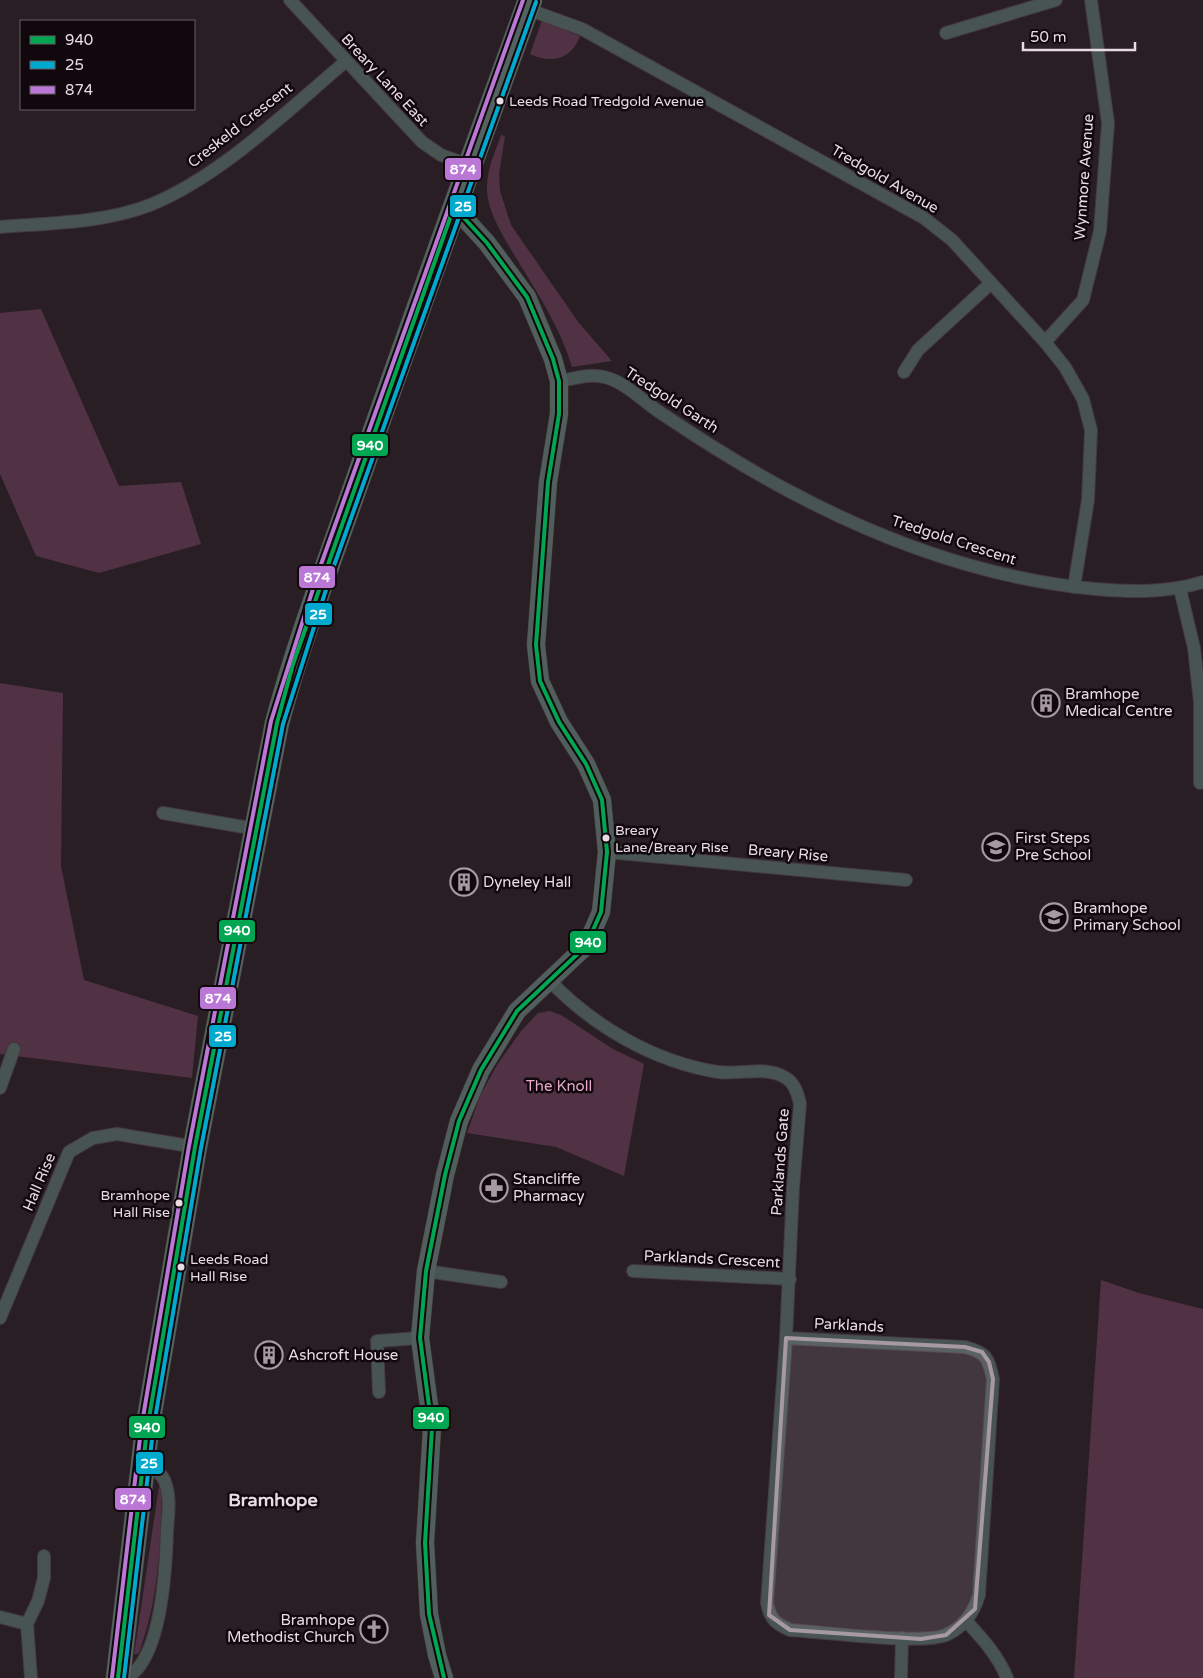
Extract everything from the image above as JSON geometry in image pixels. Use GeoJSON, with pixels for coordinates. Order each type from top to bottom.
{"type":"FeatureCollection","features":[{"type":"Feature","properties":{"kind":"highway"},"geometry":{"type":"LineString","coordinates":[[118,1678],[143,1461],[195,1147],[277,723],[293,664],[469,165],[529,5]]}},
{"type":"Feature","properties":{"kind":"street","name":"Breary Lane East"},"geometry":{"type":"LineString","coordinates":[[290,0],[422,142],[441,155],[469,165]]}},
{"type":"Feature","properties":{"kind":"street"},"geometry":{"type":"LineString","coordinates":[[946,33],[1056,0]]}},
{"type":"Feature","properties":{"kind":"street","name":"Wynmore Avenue"},"geometry":{"type":"LineString","coordinates":[[1045,342],[1083,300],[1100,231],[1108,124],[1091,0]]}},
{"type":"Feature","properties":{"kind":"street","name":"Tredgold Avenue"},"geometry":{"type":"LineString","coordinates":[[529,5],[582,28],[924,218],[952,240],[1045,342],[1065,367],[1083,399],[1091,430],[1088,500],[1074,587]]}},
{"type":"Feature","properties":{"kind":"street","name":"Creskeld Crescent"},"geometry":{"type":"LineString","coordinates":[[0,227],[113,215],[150,205],[192,183],[241,148],[346,62]]}},
{"type":"Feature","properties":{"kind":"street"},"geometry":{"type":"LineString","coordinates":[[444,1678],[437,1655],[430,1614],[425,1543],[432,1428],[420,1338],[426,1271],[445,1175],[459,1121],[481,1070],[517,1011],[586,946],[601,912],[607,852],[602,800],[586,764],[559,722],[540,681],[536,645],[548,482],[559,414],[559,381],[553,359],[526,297],[487,243],[454,207]]}},
{"type":"Feature","properties":{"kind":"street"},"geometry":{"type":"LineString","coordinates":[[904,372],[918,350],[991,283]]}},
{"type":"Feature","properties":{"kind":"street","name":"Tredgold Garth"},"geometry":{"type":"LineString","coordinates":[[559,381],[594,376],[611,379],[735,460]]}},
{"type":"Feature","properties":{"kind":"street","name":"Tredgold Crescent"},"geometry":{"type":"LineString","coordinates":[[735,460],[786,490],[848,520],[914,546],[1016,577],[1074,587],[1125,591],[1180,589],[1203,582]]}},
{"type":"Feature","properties":{"kind":"street"},"geometry":{"type":"LineString","coordinates":[[1180,589],[1194,648],[1200,702],[1200,783]]}},
{"type":"Feature","properties":{"kind":"street"},"geometry":{"type":"LineString","coordinates":[[163,813],[256,829]]}},
{"type":"Feature","properties":{"kind":"street","name":"Breary Rise"},"geometry":{"type":"LineString","coordinates":[[607,852],[906,880]]}},
{"type":"Feature","properties":{"kind":"street","name":"Parklands Gate"},"geometry":{"type":"LineString","coordinates":[[549,980],[566,998],[598,1022],[659,1057],[720,1072],[769,1072],[786,1078],[797,1090],[800,1104],[793,1188],[786,1338]]}},
{"type":"Feature","properties":{"kind":"street"},"geometry":{"type":"LineString","coordinates":[[0,1088],[14,1050]]}},
{"type":"Feature","properties":{"kind":"street","name":"Hall Rise"},"geometry":{"type":"LineString","coordinates":[[0,1318],[69,1152],[93,1138],[117,1134],[195,1147]]}},
{"type":"Feature","properties":{"kind":"street"},"geometry":{"type":"LineString","coordinates":[[426,1271],[502,1282]]}},
{"type":"Feature","properties":{"kind":"street","name":"Parklands Crescent"},"geometry":{"type":"LineString","coordinates":[[633,1272],[790,1279]]}},
{"type":"Feature","properties":{"kind":"street"},"geometry":{"type":"LineString","coordinates":[[379,1392],[377,1340],[420,1338]]}},
{"type":"Feature","properties":{"kind":"street","name":"Parklands"},"geometry":{"type":"LineString","coordinates":[[786,1338],[965,1347],[982,1352],[989,1362],[993,1379],[979,1595],[975,1609],[966,1621],[946,1635],[921,1639],[790,1630],[779,1625],[769,1615],[767,1603],[786,1338]]}},
{"type":"Feature","properties":{"kind":"street"},"geometry":{"type":"LineString","coordinates":[[126,1678],[148,1653],[166,1580],[168,1502],[166,1483],[163,1476],[143,1461]]}},
{"type":"Feature","properties":{"kind":"street"},"geometry":{"type":"LineString","coordinates":[[31,1678],[27,1624],[38,1601],[44,1578],[44,1556]]}},
{"type":"Feature","properties":{"kind":"street"},"geometry":{"type":"LineString","coordinates":[[0,1618],[27,1624]]}},
{"type":"Feature","properties":{"kind":"street"},"geometry":{"type":"LineString","coordinates":[[966,1621],[988,1645],[1001,1663],[1007,1678]]}},
{"type":"Feature","properties":{"kind":"street"},"geometry":{"type":"LineString","coordinates":[[900,1678],[902,1638]]}},
{"type":"Feature","properties":{"kind":"highlighted area"},"geometry":{"type":"Polygon","coordinates":[[[786,1338],[965,1347],[982,1352],[989,1362],[993,1379],[975,1609],[946,1635],[921,1639],[790,1630],[769,1615],[786,1338]]]}},
{"type":"Feature","properties":{"kind":"green space"},"geometry":{"type":"Polygon","coordinates":[[[542,20],[580,36],[572,50],[566,55],[560,58],[545,59],[530,54],[542,20]]]}},
{"type":"Feature","properties":{"kind":"green space"},"geometry":{"type":"Polygon","coordinates":[[[501,135],[505,136],[499,174],[500,191],[511,225],[579,323],[612,361],[572,367],[562,339],[548,312],[493,216],[488,196],[487,180],[501,135]]]}},
{"type":"Feature","properties":{"kind":"green space"},"geometry":{"type":"Polygon","coordinates":[[[41,309],[119,486],[181,482],[201,544],[99,573],[36,556],[0,474],[0,313],[41,309]]]}},
{"type":"Feature","properties":{"kind":"green space"},"geometry":{"type":"Polygon","coordinates":[[[0,683],[63,693],[61,866],[84,980],[198,1016],[192,1078],[0,1054],[0,683]]]}},
{"type":"Feature","properties":{"kind":"green space","name":"The Knoll"},"geometry":{"type":"Polygon","coordinates":[[[550,1011],[561,1015],[613,1049],[644,1064],[624,1176],[556,1147],[467,1133],[480,1096],[497,1065],[521,1031],[538,1013],[550,1011]]]}},
{"type":"Feature","properties":{"kind":"green space"},"geometry":{"type":"Polygon","coordinates":[[[1101,1280],[1139,1293],[1203,1309],[1203,1678],[1074,1678],[1101,1280]]]}},
{"type":"Feature","properties":{"kind":"green space"},"geometry":{"type":"Polygon","coordinates":[[[159,1486],[162,1491],[155,1592],[139,1653],[134,1655],[159,1486]]]}},
{"type":"Feature","properties":{"kind":"transit line","name":"874"},"geometry":{"type":"LineString","coordinates":[[112,1677],[141,1429],[189,1146],[271,721],[319,570],[523,0]]}},
{"type":"Feature","properties":{"kind":"transit line","name":"25"},"geometry":{"type":"LineString","coordinates":[[124,1678],[153,1431],[201,1148],[283,724],[331,574],[536,2]]}},
{"type":"Feature","properties":{"kind":"transit line","name":"940"},"geometry":{"type":"LineString","coordinates":[[118,1678],[147,1430],[195,1147],[277,723],[293,664],[454,207]]}},
{"type":"Feature","properties":{"kind":"transit line","name":"940"},"geometry":{"type":"LineString","coordinates":[[444,1678],[429,1614],[425,1543],[432,1428],[420,1338],[426,1271],[445,1175],[459,1121],[481,1070],[517,1011],[586,946],[601,912],[607,852],[602,800],[586,764],[559,722],[540,681],[536,645],[548,482],[559,414],[559,381],[553,359],[527,297],[487,243],[454,207]]}},
{"type":"Feature","properties":{"kind":"place","name":"Leeds Road Tredgold Avenue"},"geometry":{"type":"Point","coordinates":[500,101]}},
{"type":"Feature","properties":{"kind":"place","name":"Bramhope Medical Centre"},"geometry":{"type":"Point","coordinates":[1046,703]}},
{"type":"Feature","properties":{"kind":"place","name":"Breary Lane/Breary Rise"},"geometry":{"type":"Point","coordinates":[606,838]}},
{"type":"Feature","properties":{"kind":"place","name":"First Steps Pre School"},"geometry":{"type":"Point","coordinates":[996,847]}},
{"type":"Feature","properties":{"kind":"place","name":"Dyneley Hall"},"geometry":{"type":"Point","coordinates":[464,882]}},
{"type":"Feature","properties":{"kind":"place","name":"Bramhope Primary School"},"geometry":{"type":"Point","coordinates":[1054,917]}},
{"type":"Feature","properties":{"kind":"place","name":"Stancliffe Pharmacy"},"geometry":{"type":"Point","coordinates":[494,1188]}},
{"type":"Feature","properties":{"kind":"place","name":"Bramhope Hall Rise"},"geometry":{"type":"Point","coordinates":[179,1203]}},
{"type":"Feature","properties":{"kind":"place","name":"Leeds Road Hall Rise"},"geometry":{"type":"Point","coordinates":[181,1267]}},
{"type":"Feature","properties":{"kind":"place","name":"Ashcroft House"},"geometry":{"type":"Point","coordinates":[269,1355]}},
{"type":"Feature","properties":{"kind":"place","name":"Bramhope Methodist Church"},"geometry":{"type":"Point","coordinates":[374,1629]}},
{"type":"Feature","properties":{"kind":"district","name":"Bramhope"},"geometry":{"type":"Point","coordinates":[273,1500]}}]}
